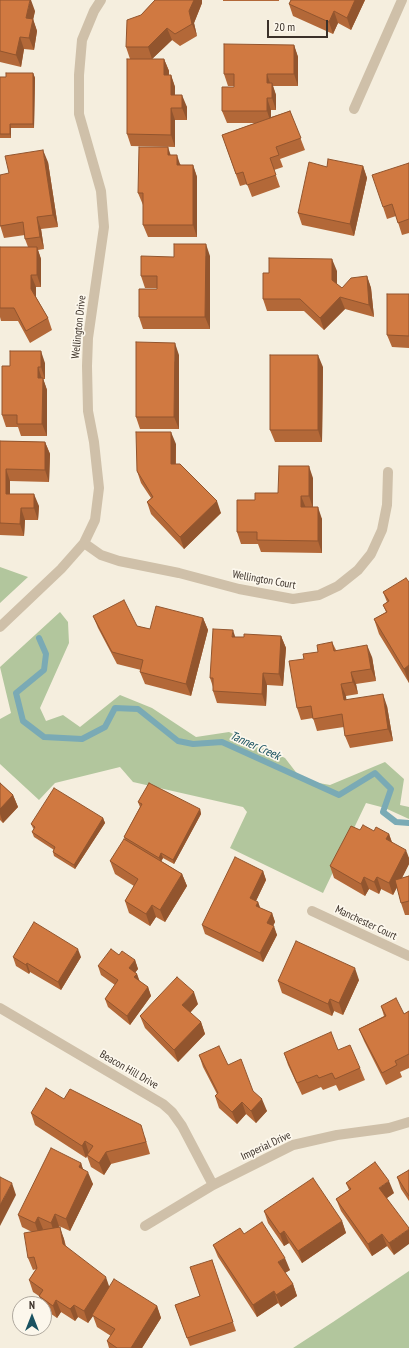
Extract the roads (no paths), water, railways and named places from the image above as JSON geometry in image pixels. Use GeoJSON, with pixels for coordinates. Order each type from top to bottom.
{"type":"FeatureCollection","features":[{"type":"Feature","properties":{"kind":"street","name":"Wellington Drive"},"geometry":{"type":"LineString","coordinates":[[0,627],[61,569],[84,543],[95,520],[99,488],[94,442],[88,411],[88,338],[104,227],[101,191],[80,114],[79,75],[82,40],[94,11],[101,0]]}},
{"type":"Feature","properties":{"kind":"street"},"geometry":{"type":"LineString","coordinates":[[354,109],[402,0]]}},
{"type":"Feature","properties":{"kind":"street","name":"Wellington Court"},"geometry":{"type":"LineString","coordinates":[[84,543],[101,555],[119,561],[179,573],[239,589],[293,599],[319,595],[338,586],[358,570],[371,554],[382,530],[387,505],[388,472]]}},
{"type":"Feature","properties":{"kind":"street","name":"Manchester Court"},"geometry":{"type":"LineString","coordinates":[[312,911],[409,956]]}},
{"type":"Feature","properties":{"kind":"street","name":"Beacon Hill Drive"},"geometry":{"type":"LineString","coordinates":[[0,1008],[168,1108],[182,1126],[213,1185]]}},
{"type":"Feature","properties":{"kind":"street","name":"Imperial Drive"},"geometry":{"type":"LineString","coordinates":[[145,1226],[213,1185],[293,1145],[337,1135],[389,1128],[409,1122]]}},
{"type":"Feature","properties":{"kind":"waterway","name":"Tanner Creek"},"geometry":{"type":"LineString","coordinates":[[39,638],[46,654],[44,670],[16,693],[23,721],[44,737],[82,739],[105,727],[115,708],[138,709],[178,741],[193,744],[222,742],[339,795],[375,773],[391,789],[383,812],[396,822],[409,823]]}}]}
